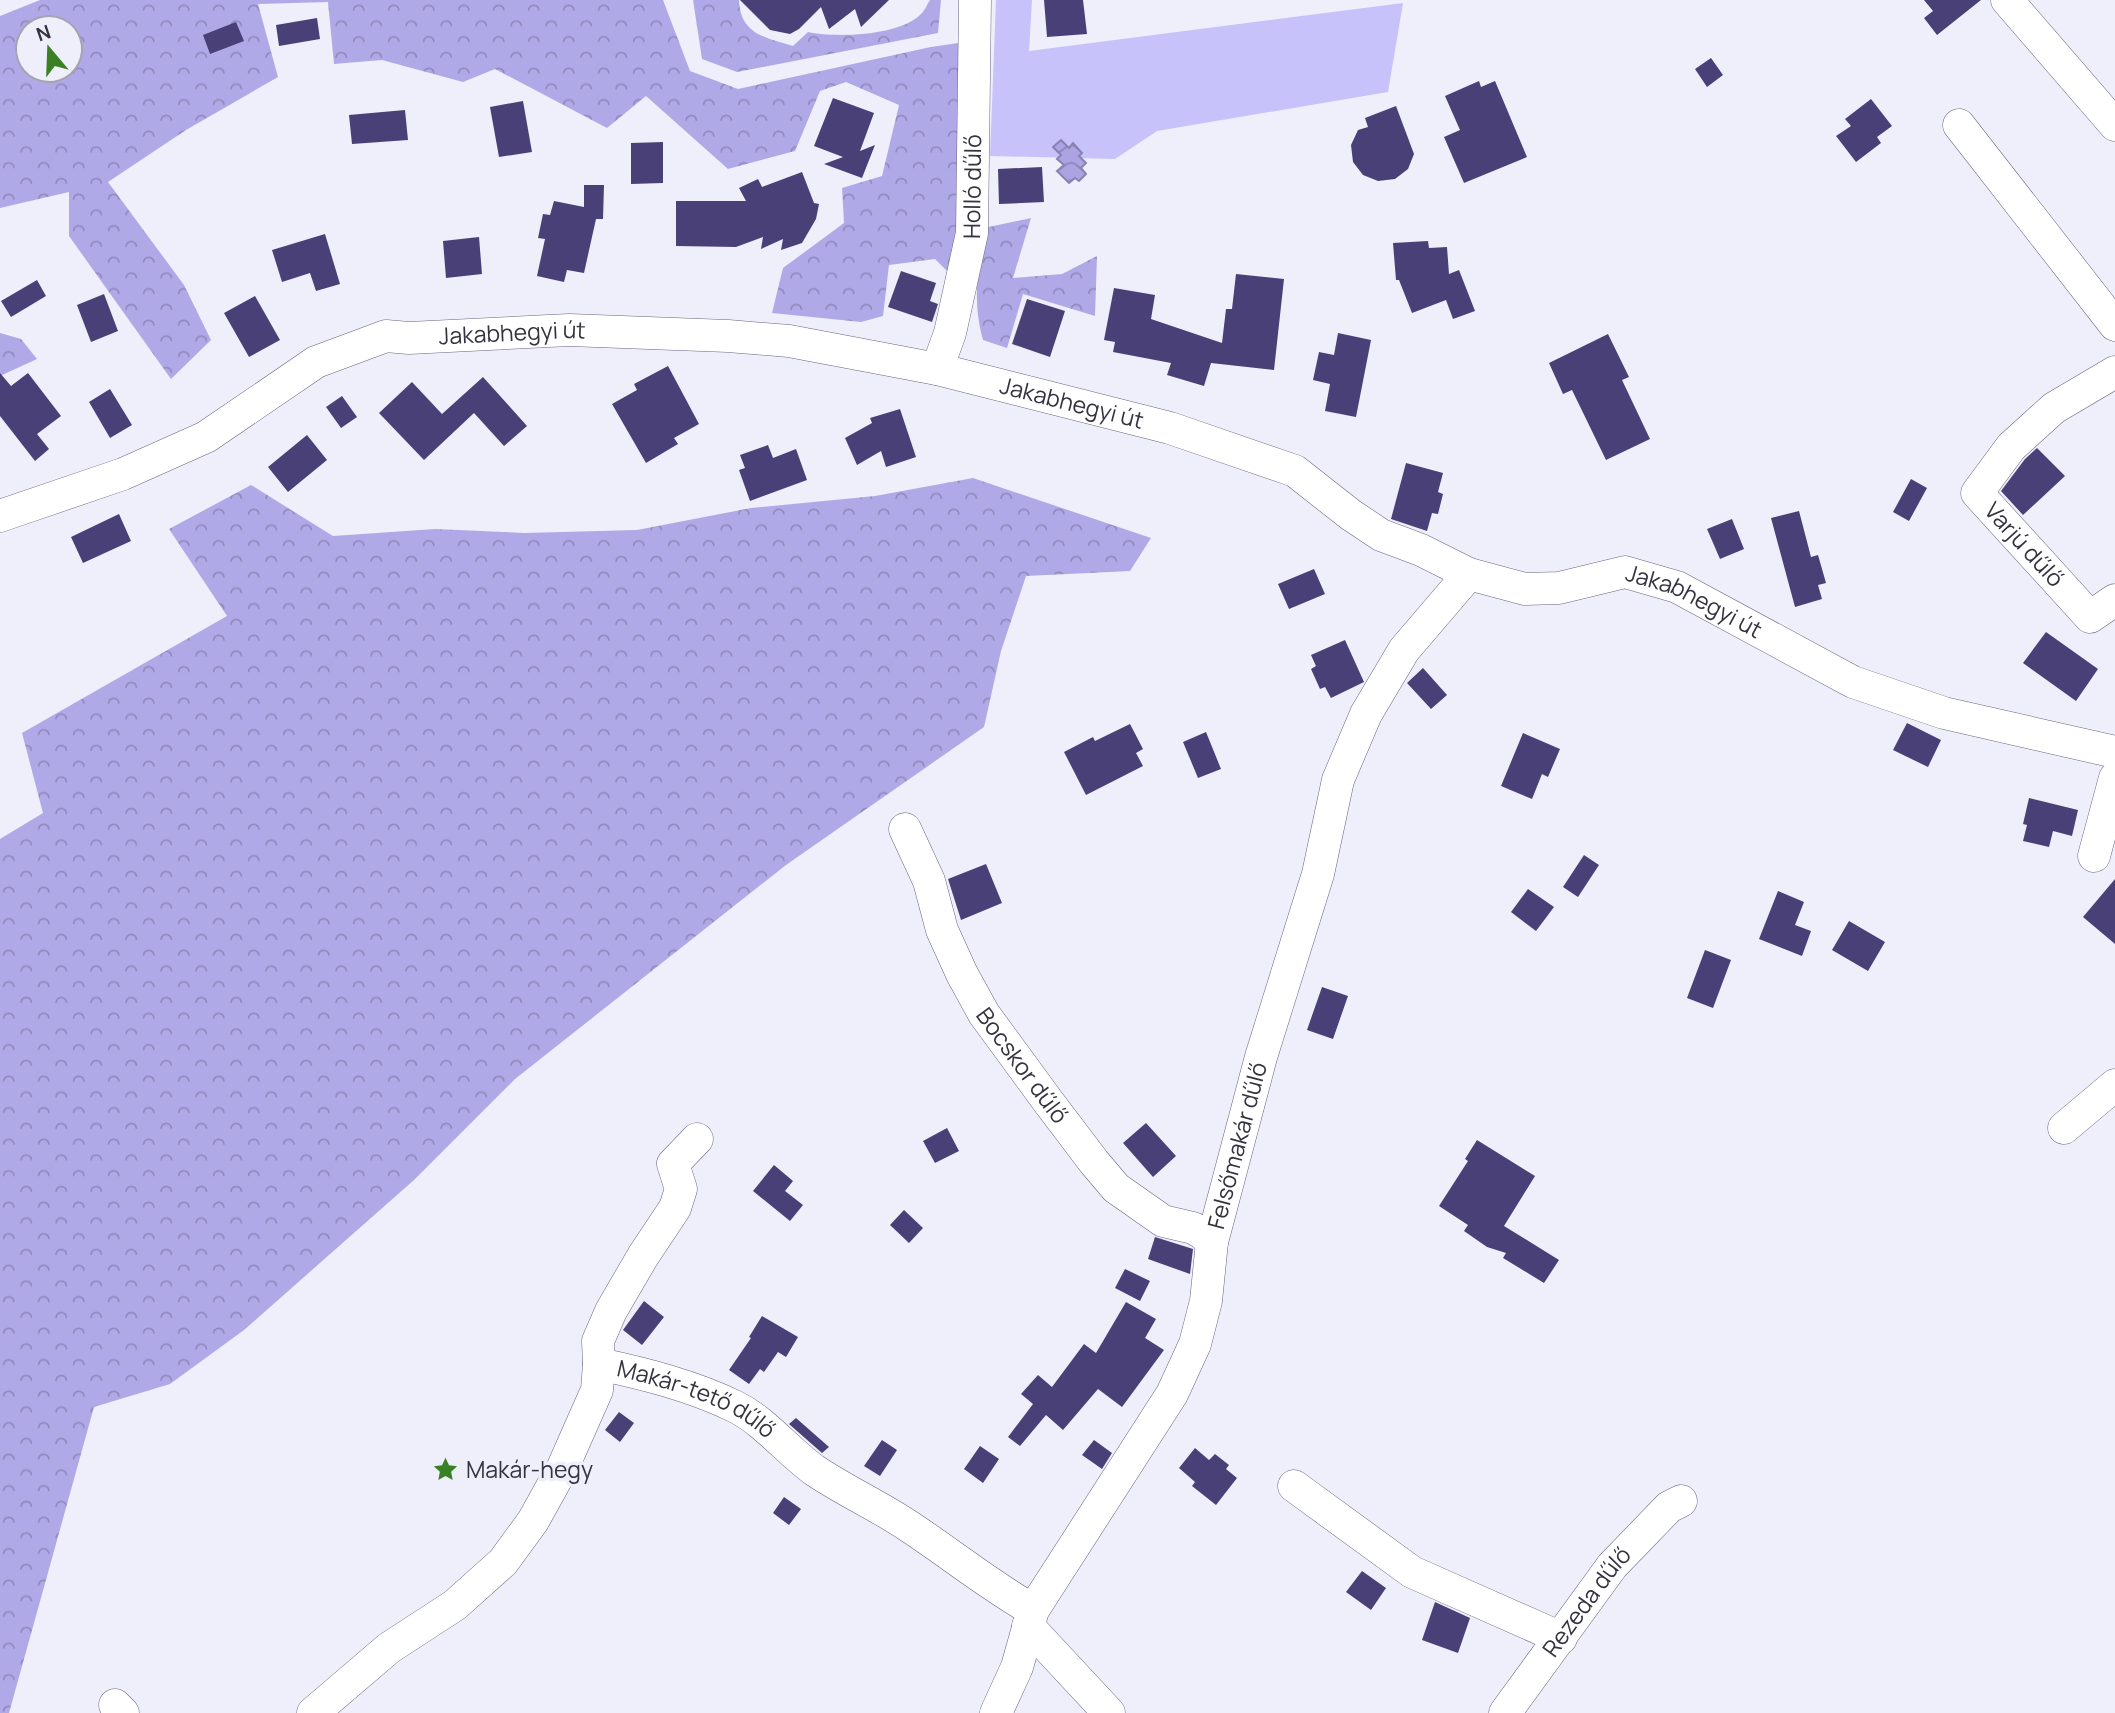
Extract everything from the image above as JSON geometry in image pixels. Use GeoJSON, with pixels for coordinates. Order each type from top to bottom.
{"type":"FeatureCollection","features":[{"type":"Feature","properties":{"kind":"street","name":"Holló dűlő"},"geometry":{"type":"LineString","coordinates":[[937,369],[950,333],[972,233],[975,0]]}},
{"type":"Feature","properties":{"kind":"street"},"geometry":{"type":"LineString","coordinates":[[2007,0],[2115,125]]}},
{"type":"Feature","properties":{"kind":"street"},"geometry":{"type":"LineString","coordinates":[[1959,125],[2115,325]]}},
{"type":"Feature","properties":{"kind":"street","name":"Jakabhegyi út"},"geometry":{"type":"LineString","coordinates":[[0,516],[123,474],[206,436],[316,362],[386,337],[569,330],[789,341],[937,369],[1170,428],[1295,471],[1381,535],[1421,550],[1469,574],[1524,589],[1559,588],[1625,572],[1655,580],[1677,587],[1853,682],[1944,713],[2115,752]]}},
{"type":"Feature","properties":{"kind":"street","name":"Varjú dűlő"},"geometry":{"type":"LineString","coordinates":[[2115,372],[2054,408],[2011,447],[1977,493],[2090,617],[2115,600]]}},
{"type":"Feature","properties":{"kind":"street","name":"Felsőmakár dűlő"},"geometry":{"type":"LineString","coordinates":[[996,1713],[1017,1667],[1031,1618],[1172,1394],[1195,1345],[1206,1301],[1212,1242],[1261,1057],[1318,874],[1339,780],[1366,714],[1404,650],[1469,574]]}},
{"type":"Feature","properties":{"kind":"street"},"geometry":{"type":"LineString","coordinates":[[2094,856],[2115,778]]}},
{"type":"Feature","properties":{"kind":"street","name":"Bocskor dűlő"},"geometry":{"type":"LineString","coordinates":[[905,829],[929,881],[942,930],[961,974],[984,1014],[1047,1100],[1116,1188],[1163,1221],[1193,1228],[1212,1242]]}},
{"type":"Feature","properties":{"kind":"street"},"geometry":{"type":"LineString","coordinates":[[2064,1128],[2115,1085]]}},
{"type":"Feature","properties":{"kind":"street"},"geometry":{"type":"LineString","coordinates":[[599,1364],[598,1341],[611,1311],[675,1208],[681,1189],[673,1164],[697,1139]]}},
{"type":"Feature","properties":{"kind":"street","name":"Makár-tető dűlő"},"geometry":{"type":"LineString","coordinates":[[313,1713],[388,1648],[455,1605],[503,1562],[533,1521],[563,1467],[597,1390],[599,1364],[648,1374],[738,1408],[803,1462],[834,1484],[871,1502],[908,1525],[1005,1594],[1031,1618]]}},
{"type":"Feature","properties":{"kind":"street"},"geometry":{"type":"LineString","coordinates":[[1294,1486],[1412,1572],[1561,1638]]}},
{"type":"Feature","properties":{"kind":"street","name":"Rezeda dűlő"},"geometry":{"type":"LineString","coordinates":[[1505,1713],[1612,1566],[1669,1507],[1681,1501]]}},
{"type":"Feature","properties":{"kind":"street"},"geometry":{"type":"LineString","coordinates":[[1031,1618],[1109,1713]]}},
{"type":"Feature","properties":{"kind":"shaded area"},"geometry":{"type":"Polygon","coordinates":[[[996,0],[1032,0],[1029,51],[1403,3],[1388,92],[1157,131],[1115,159],[990,156],[996,0]]]}},
{"type":"Feature","properties":{"kind":"green space"},"geometry":{"type":"Polygon","coordinates":[[[40,0],[663,0],[690,71],[738,89],[965,42],[957,281],[935,259],[889,265],[883,316],[861,322],[772,313],[783,268],[844,223],[842,188],[882,176],[899,105],[846,82],[820,91],[795,151],[728,169],[646,96],[607,128],[495,69],[463,82],[382,60],[334,64],[328,2],[258,4],[278,77],[186,130],[108,182],[184,285],[211,340],[171,379],[69,236],[69,192],[0,208],[0,16],[40,0]]]}},
{"type":"Feature","properties":{"kind":"green space"},"geometry":{"type":"Polygon","coordinates":[[[693,0],[739,0],[744,20],[756,33],[793,46],[808,32],[851,35],[898,27],[921,14],[930,0],[941,0],[938,33],[737,72],[702,59],[693,0]]]}},
{"type":"Feature","properties":{"kind":"green space"},"geometry":{"type":"Polygon","coordinates":[[[1031,218],[1013,278],[1062,274],[1097,256],[1095,316],[1023,294],[1007,348],[983,340],[980,326],[977,284],[984,228],[1031,218]]]}},
{"type":"Feature","properties":{"kind":"green space"},"geometry":{"type":"Polygon","coordinates":[[[0,333],[21,339],[37,359],[0,376],[0,333]]]}},
{"type":"Feature","properties":{"kind":"green space"},"geometry":{"type":"Polygon","coordinates":[[[973,478],[1151,538],[1130,571],[1026,576],[1001,651],[984,727],[786,865],[515,1079],[414,1180],[244,1330],[170,1384],[94,1407],[9,1713],[0,1713],[0,839],[43,813],[22,733],[227,616],[169,529],[251,485],[333,536],[435,529],[525,533],[637,530],[751,508],[875,496],[973,478]]]}},
{"type":"Feature","properties":{"kind":"water"},"geometry":{"type":"Polygon","coordinates":[[[1061,140],[1069,148],[1073,143],[1082,153],[1079,156],[1086,163],[1081,168],[1086,174],[1079,181],[1075,178],[1069,183],[1057,171],[1064,165],[1057,159],[1061,155],[1053,147],[1061,140]]]}},
{"type":"Feature","properties":{"kind":"building"},"geometry":{"type":"Polygon","coordinates":[[[740,0],[889,0],[861,27],[855,9],[829,29],[821,7],[799,29],[790,34],[770,30],[740,0]]]}},
{"type":"Feature","properties":{"kind":"building"},"geometry":{"type":"Polygon","coordinates":[[[1044,0],[1083,0],[1087,34],[1047,37],[1044,0]]]}},
{"type":"Feature","properties":{"kind":"building"},"geometry":{"type":"Polygon","coordinates":[[[1924,0],[1981,0],[1937,35],[1924,18],[1933,11],[1924,0]]]}},
{"type":"Feature","properties":{"kind":"building"},"geometry":{"type":"Polygon","coordinates":[[[317,18],[320,39],[279,46],[276,25],[317,18]]]}},
{"type":"Feature","properties":{"kind":"building"},"geometry":{"type":"Polygon","coordinates":[[[236,22],[244,41],[210,54],[203,35],[236,22]]]}},
{"type":"Feature","properties":{"kind":"building"},"geometry":{"type":"Polygon","coordinates":[[[1711,58],[1723,75],[1707,87],[1695,69],[1711,58]]]}},
{"type":"Feature","properties":{"kind":"building"},"geometry":{"type":"Polygon","coordinates":[[[1479,81],[1481,87],[1495,81],[1527,157],[1464,183],[1444,137],[1460,130],[1445,96],[1479,81]]]}},
{"type":"Feature","properties":{"kind":"building"},"geometry":{"type":"Polygon","coordinates":[[[833,98],[874,113],[860,151],[875,145],[862,178],[824,164],[843,157],[814,146],[833,98]]]}},
{"type":"Feature","properties":{"kind":"building"},"geometry":{"type":"Polygon","coordinates":[[[1871,99],[1892,126],[1877,137],[1881,143],[1856,162],[1836,136],[1851,126],[1845,119],[1871,99]]]}},
{"type":"Feature","properties":{"kind":"building"},"geometry":{"type":"Polygon","coordinates":[[[523,101],[532,152],[499,157],[490,107],[523,101]]]}},
{"type":"Feature","properties":{"kind":"building"},"geometry":{"type":"Polygon","coordinates":[[[1396,106],[1414,154],[1408,169],[1395,179],[1378,181],[1363,175],[1353,162],[1351,145],[1358,130],[1368,127],[1365,118],[1396,106]]]}},
{"type":"Feature","properties":{"kind":"building"},"geometry":{"type":"Polygon","coordinates":[[[405,110],[408,140],[352,144],[349,115],[405,110]]]}},
{"type":"Feature","properties":{"kind":"building"},"geometry":{"type":"Polygon","coordinates":[[[663,142],[663,183],[631,184],[631,143],[663,142]]]}},
{"type":"Feature","properties":{"kind":"building"},"geometry":{"type":"Polygon","coordinates":[[[1042,167],[1044,202],[999,204],[998,169],[1042,167]]]}},
{"type":"Feature","properties":{"kind":"building"},"geometry":{"type":"Polygon","coordinates":[[[802,172],[814,203],[819,204],[816,219],[802,243],[781,250],[783,239],[761,249],[763,237],[736,247],[676,246],[676,201],[746,201],[739,188],[758,179],[762,187],[802,172]]]}},
{"type":"Feature","properties":{"kind":"building"},"geometry":{"type":"Polygon","coordinates":[[[584,185],[604,185],[603,219],[596,219],[584,273],[567,270],[564,282],[537,276],[545,239],[538,238],[543,214],[550,215],[554,201],[584,207],[584,185]]]}},
{"type":"Feature","properties":{"kind":"building"},"geometry":{"type":"Polygon","coordinates":[[[325,234],[340,284],[316,291],[310,273],[282,282],[272,250],[325,234]]]}},
{"type":"Feature","properties":{"kind":"building"},"geometry":{"type":"Polygon","coordinates":[[[479,237],[482,274],[446,278],[443,241],[479,237]]]}},
{"type":"Feature","properties":{"kind":"building"},"geometry":{"type":"Polygon","coordinates":[[[1428,241],[1429,248],[1447,247],[1449,274],[1459,270],[1475,311],[1453,319],[1446,300],[1412,313],[1399,280],[1396,280],[1393,243],[1428,241]]]}},
{"type":"Feature","properties":{"kind":"building"},"geometry":{"type":"Polygon","coordinates":[[[901,271],[936,283],[930,301],[938,304],[932,322],[888,307],[901,271]]]}},
{"type":"Feature","properties":{"kind":"building"},"geometry":{"type":"Polygon","coordinates":[[[1236,274],[1284,279],[1274,370],[1211,363],[1204,386],[1167,375],[1171,363],[1113,352],[1115,342],[1104,340],[1114,288],[1155,295],[1151,319],[1222,343],[1226,309],[1232,309],[1236,274]]]}},
{"type":"Feature","properties":{"kind":"building"},"geometry":{"type":"Polygon","coordinates":[[[37,280],[46,296],[11,317],[1,301],[37,280]]]}},
{"type":"Feature","properties":{"kind":"building"},"geometry":{"type":"Polygon","coordinates":[[[104,294],[118,331],[91,342],[77,305],[104,294]]]}},
{"type":"Feature","properties":{"kind":"building"},"geometry":{"type":"Polygon","coordinates":[[[255,296],[280,340],[249,357],[224,313],[255,296]]]}},
{"type":"Feature","properties":{"kind":"building"},"geometry":{"type":"Polygon","coordinates":[[[1027,299],[1065,311],[1050,357],[1012,344],[1027,299]]]}},
{"type":"Feature","properties":{"kind":"building"},"geometry":{"type":"Polygon","coordinates":[[[1338,333],[1371,340],[1356,417],[1325,411],[1330,384],[1313,380],[1319,352],[1334,355],[1338,333]]]}},
{"type":"Feature","properties":{"kind":"building"},"geometry":{"type":"Polygon","coordinates":[[[1608,334],[1629,377],[1622,380],[1650,439],[1606,460],[1572,390],[1563,394],[1549,363],[1608,334]]]}},
{"type":"Feature","properties":{"kind":"building"},"geometry":{"type":"Polygon","coordinates":[[[668,366],[699,424],[674,438],[678,444],[646,463],[612,404],[637,390],[634,384],[668,366]]]}},
{"type":"Feature","properties":{"kind":"building"},"geometry":{"type":"Polygon","coordinates":[[[0,373],[11,386],[28,373],[61,416],[37,434],[49,449],[35,461],[0,416],[0,373]]]}},
{"type":"Feature","properties":{"kind":"building"},"geometry":{"type":"Polygon","coordinates":[[[483,377],[527,426],[504,446],[474,413],[424,460],[379,413],[412,382],[442,414],[483,377]]]}},
{"type":"Feature","properties":{"kind":"building"},"geometry":{"type":"Polygon","coordinates":[[[110,389],[132,425],[110,438],[89,402],[110,389]]]}},
{"type":"Feature","properties":{"kind":"building"},"geometry":{"type":"Polygon","coordinates":[[[342,396],[357,417],[341,428],[326,407],[342,396]]]}},
{"type":"Feature","properties":{"kind":"building"},"geometry":{"type":"Polygon","coordinates":[[[900,409],[916,457],[886,467],[881,451],[857,465],[845,438],[872,423],[870,418],[900,409]]]}},
{"type":"Feature","properties":{"kind":"building"},"geometry":{"type":"Polygon","coordinates":[[[307,435],[327,460],[288,492],[268,467],[307,435]]]}},
{"type":"Feature","properties":{"kind":"building"},"geometry":{"type":"Polygon","coordinates":[[[768,445],[773,458],[796,449],[807,480],[750,501],[739,470],[745,468],[740,455],[768,445]]]}},
{"type":"Feature","properties":{"kind":"building"},"geometry":{"type":"Polygon","coordinates":[[[2037,448],[2065,476],[2023,515],[2001,491],[2025,459],[2037,448]]]}},
{"type":"Feature","properties":{"kind":"building"},"geometry":{"type":"Polygon","coordinates":[[[1406,463],[1443,473],[1438,492],[1443,494],[1438,514],[1432,513],[1427,531],[1391,519],[1406,463]]]}},
{"type":"Feature","properties":{"kind":"building"},"geometry":{"type":"Polygon","coordinates":[[[1911,479],[1927,488],[1909,521],[1893,512],[1911,479]]]}},
{"type":"Feature","properties":{"kind":"building"},"geometry":{"type":"Polygon","coordinates":[[[1799,511],[1811,557],[1818,555],[1826,583],[1818,585],[1822,599],[1795,607],[1771,518],[1799,511]]]}},
{"type":"Feature","properties":{"kind":"building"},"geometry":{"type":"Polygon","coordinates":[[[119,514],[131,541],[83,563],[71,537],[119,514]]]}},
{"type":"Feature","properties":{"kind":"building"},"geometry":{"type":"Polygon","coordinates":[[[1732,519],[1744,549],[1720,559],[1707,529],[1732,519]]]}},
{"type":"Feature","properties":{"kind":"building"},"geometry":{"type":"Polygon","coordinates":[[[1314,569],[1325,594],[1289,609],[1278,584],[1314,569]]]}},
{"type":"Feature","properties":{"kind":"building"},"geometry":{"type":"Polygon","coordinates":[[[2046,632],[2098,669],[2076,701],[2023,663],[2046,632]]]}},
{"type":"Feature","properties":{"kind":"building"},"geometry":{"type":"Polygon","coordinates":[[[1345,640],[1364,682],[1331,698],[1325,687],[1320,689],[1311,669],[1316,666],[1311,655],[1345,640]]]}},
{"type":"Feature","properties":{"kind":"building"},"geometry":{"type":"Polygon","coordinates":[[[1423,668],[1447,695],[1431,709],[1407,683],[1423,668]]]}},
{"type":"Feature","properties":{"kind":"building"},"geometry":{"type":"Polygon","coordinates":[[[1907,723],[1941,740],[1928,767],[1893,750],[1907,723]]]}},
{"type":"Feature","properties":{"kind":"building"},"geometry":{"type":"Polygon","coordinates":[[[1130,724],[1143,749],[1136,753],[1143,766],[1086,795],[1064,752],[1093,737],[1095,741],[1130,724]]]}},
{"type":"Feature","properties":{"kind":"building"},"geometry":{"type":"Polygon","coordinates":[[[1206,732],[1221,769],[1198,778],[1183,742],[1206,732]]]}},
{"type":"Feature","properties":{"kind":"building"},"geometry":{"type":"Polygon","coordinates":[[[1523,733],[1560,749],[1548,777],[1542,774],[1532,799],[1501,786],[1523,733]]]}},
{"type":"Feature","properties":{"kind":"building"},"geometry":{"type":"Polygon","coordinates":[[[2029,798],[2078,810],[2072,836],[2053,831],[2049,847],[2023,841],[2027,825],[2023,824],[2029,798]]]}},
{"type":"Feature","properties":{"kind":"building"},"geometry":{"type":"Polygon","coordinates":[[[1584,855],[1599,865],[1578,897],[1563,887],[1584,855]]]}},
{"type":"Feature","properties":{"kind":"building"},"geometry":{"type":"Polygon","coordinates":[[[986,864],[1002,903],[961,920],[948,879],[986,864]]]}},
{"type":"Feature","properties":{"kind":"building"},"geometry":{"type":"Polygon","coordinates":[[[2115,879],[2115,944],[2083,917],[2115,879]]]}},
{"type":"Feature","properties":{"kind":"building"},"geometry":{"type":"Polygon","coordinates":[[[1528,889],[1554,907],[1536,931],[1511,912],[1528,889]]]}},
{"type":"Feature","properties":{"kind":"building"},"geometry":{"type":"Polygon","coordinates":[[[1778,891],[1804,902],[1795,925],[1811,931],[1802,956],[1759,939],[1778,891]]]}},
{"type":"Feature","properties":{"kind":"building"},"geometry":{"type":"Polygon","coordinates":[[[1849,921],[1885,942],[1868,971],[1832,950],[1849,921]]]}},
{"type":"Feature","properties":{"kind":"building"},"geometry":{"type":"Polygon","coordinates":[[[1705,950],[1731,960],[1713,1008],[1687,998],[1705,950]]]}},
{"type":"Feature","properties":{"kind":"building"},"geometry":{"type":"Polygon","coordinates":[[[1322,987],[1348,996],[1333,1039],[1307,1030],[1322,987]]]}},
{"type":"Feature","properties":{"kind":"building"},"geometry":{"type":"Polygon","coordinates":[[[1146,1123],[1176,1156],[1153,1177],[1123,1143],[1146,1123]]]}},
{"type":"Feature","properties":{"kind":"building"},"geometry":{"type":"Polygon","coordinates":[[[947,1128],[959,1151],[935,1163],[923,1141],[947,1128]]]}},
{"type":"Feature","properties":{"kind":"building"},"geometry":{"type":"Polygon","coordinates":[[[1477,1140],[1535,1176],[1504,1226],[1559,1260],[1544,1283],[1503,1258],[1506,1253],[1487,1247],[1464,1231],[1468,1225],[1439,1206],[1468,1161],[1465,1159],[1477,1140]]]}},
{"type":"Feature","properties":{"kind":"building"},"geometry":{"type":"Polygon","coordinates":[[[774,1165],[793,1181],[785,1191],[803,1205],[790,1221],[753,1191],[774,1165]]]}},
{"type":"Feature","properties":{"kind":"building"},"geometry":{"type":"Polygon","coordinates":[[[904,1210],[923,1228],[909,1243],[890,1225],[904,1210]]]}},
{"type":"Feature","properties":{"kind":"building"},"geometry":{"type":"Polygon","coordinates":[[[1155,1237],[1193,1249],[1190,1274],[1148,1259],[1155,1237]]]}},
{"type":"Feature","properties":{"kind":"building"},"geometry":{"type":"Polygon","coordinates":[[[1125,1269],[1150,1281],[1140,1301],[1115,1288],[1125,1269]]]}},
{"type":"Feature","properties":{"kind":"building"},"geometry":{"type":"Polygon","coordinates":[[[644,1301],[664,1317],[642,1345],[623,1330],[644,1301]]]}},
{"type":"Feature","properties":{"kind":"building"},"geometry":{"type":"Polygon","coordinates":[[[1126,1302],[1156,1319],[1145,1338],[1164,1350],[1122,1407],[1098,1389],[1063,1430],[1046,1415],[1020,1446],[1008,1437],[1033,1404],[1021,1394],[1038,1375],[1052,1387],[1084,1344],[1096,1353],[1126,1302]]]}},
{"type":"Feature","properties":{"kind":"building"},"geometry":{"type":"Polygon","coordinates":[[[762,1316],[798,1337],[786,1357],[778,1352],[764,1372],[760,1369],[749,1384],[729,1370],[762,1316]]]}},
{"type":"Feature","properties":{"kind":"building"},"geometry":{"type":"Polygon","coordinates":[[[619,1412],[634,1423],[620,1442],[605,1430],[619,1412]]]}},
{"type":"Feature","properties":{"kind":"building"},"geometry":{"type":"Polygon","coordinates":[[[796,1418],[829,1447],[822,1453],[789,1424],[796,1418]]]}},
{"type":"Feature","properties":{"kind":"building"},"geometry":{"type":"Polygon","coordinates":[[[882,1440],[897,1450],[880,1476],[864,1466],[882,1440]]]}},
{"type":"Feature","properties":{"kind":"building"},"geometry":{"type":"Polygon","coordinates":[[[1094,1440],[1112,1453],[1102,1469],[1082,1455],[1094,1440]]]}},
{"type":"Feature","properties":{"kind":"building"},"geometry":{"type":"Polygon","coordinates":[[[980,1446],[999,1459],[983,1483],[964,1469],[980,1446]]]}},
{"type":"Feature","properties":{"kind":"building"},"geometry":{"type":"Polygon","coordinates":[[[1195,1448],[1209,1460],[1215,1454],[1229,1465],[1226,1469],[1237,1478],[1216,1505],[1192,1486],[1195,1482],[1179,1468],[1195,1448]]]}},
{"type":"Feature","properties":{"kind":"building"},"geometry":{"type":"Polygon","coordinates":[[[784,1497],[801,1509],[789,1525],[773,1513],[784,1497]]]}},
{"type":"Feature","properties":{"kind":"building"},"geometry":{"type":"Polygon","coordinates":[[[1362,1571],[1386,1588],[1371,1610],[1346,1592],[1362,1571]]]}},
{"type":"Feature","properties":{"kind":"building"},"geometry":{"type":"Polygon","coordinates":[[[1435,1602],[1470,1618],[1458,1653],[1422,1640],[1435,1602]]]}},
{"type":"Feature","properties":{"kind":"place","name":"Makár-hegy"},"geometry":{"type":"Point","coordinates":[446,1470]}}]}
